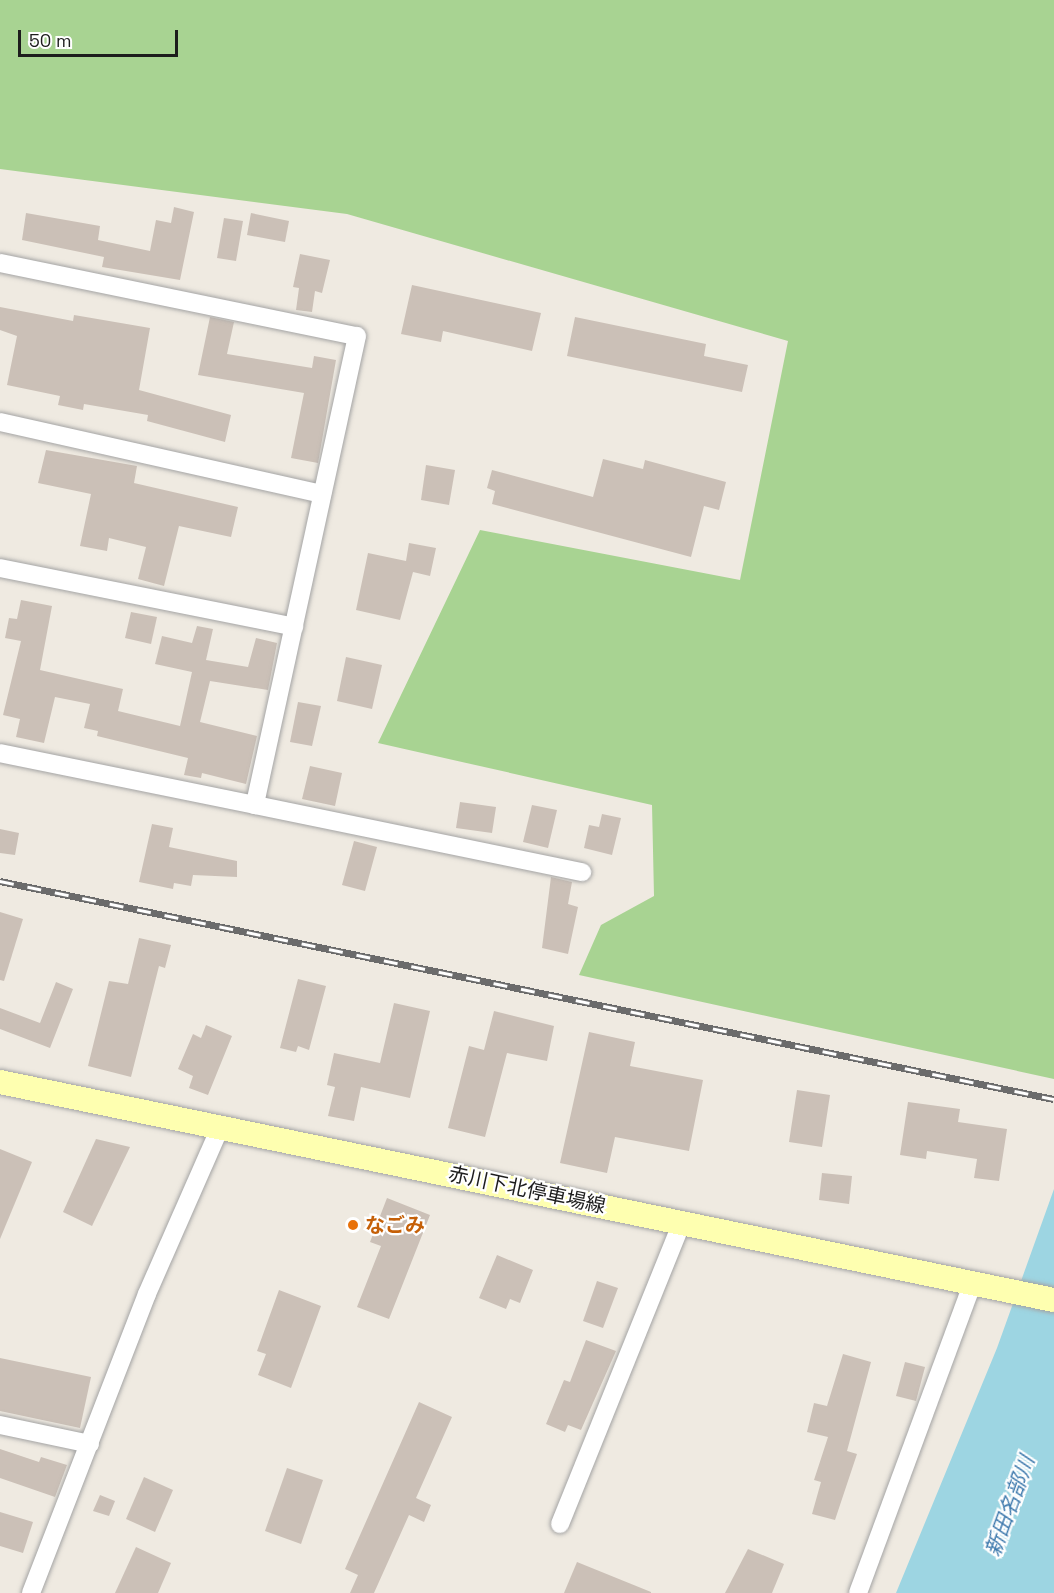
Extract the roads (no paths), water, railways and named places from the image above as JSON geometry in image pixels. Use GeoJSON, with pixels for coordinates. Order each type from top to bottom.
{"type":"FeatureCollection","features":[{"type":"Feature","properties":{"kind":"main road","name":"赤川下北停車場線"},"geometry":{"type":"LineString","coordinates":[[0,1082],[1054,1300]]}},
{"type":"Feature","properties":{"kind":"street"},"geometry":{"type":"LineString","coordinates":[[0,263],[357,336],[255,805]]}},
{"type":"Feature","properties":{"kind":"street"},"geometry":{"type":"LineString","coordinates":[[0,422],[322,494]]}},
{"type":"Feature","properties":{"kind":"street"},"geometry":{"type":"LineString","coordinates":[[0,568],[294,627]]}},
{"type":"Feature","properties":{"kind":"street"},"geometry":{"type":"LineString","coordinates":[[0,753],[582,872]]}},
{"type":"Feature","properties":{"kind":"street"},"geometry":{"type":"LineString","coordinates":[[31,1593],[147,1294],[220,1128]]}},
{"type":"Feature","properties":{"kind":"street"},"geometry":{"type":"LineString","coordinates":[[560,1524],[682,1222]]}},
{"type":"Feature","properties":{"kind":"street"},"geometry":{"type":"LineString","coordinates":[[858,1593],[977,1284]]}},
{"type":"Feature","properties":{"kind":"street"},"geometry":{"type":"LineString","coordinates":[[0,1425],[90,1444]]}},
{"type":"Feature","properties":{"kind":"water","name":"新田名部川"},"geometry":{"type":"Polygon","coordinates":[[[1054,1189],[1054,1593],[896,1593],[997,1348],[1054,1189]]]}},
{"type":"Feature","properties":{"kind":"railway"},"geometry":{"type":"LineString","coordinates":[[0,881],[1054,1099]]}},
{"type":"Feature","properties":{"kind":"place","name":"なごみ"},"geometry":{"type":"Point","coordinates":[353,1225]}}]}
